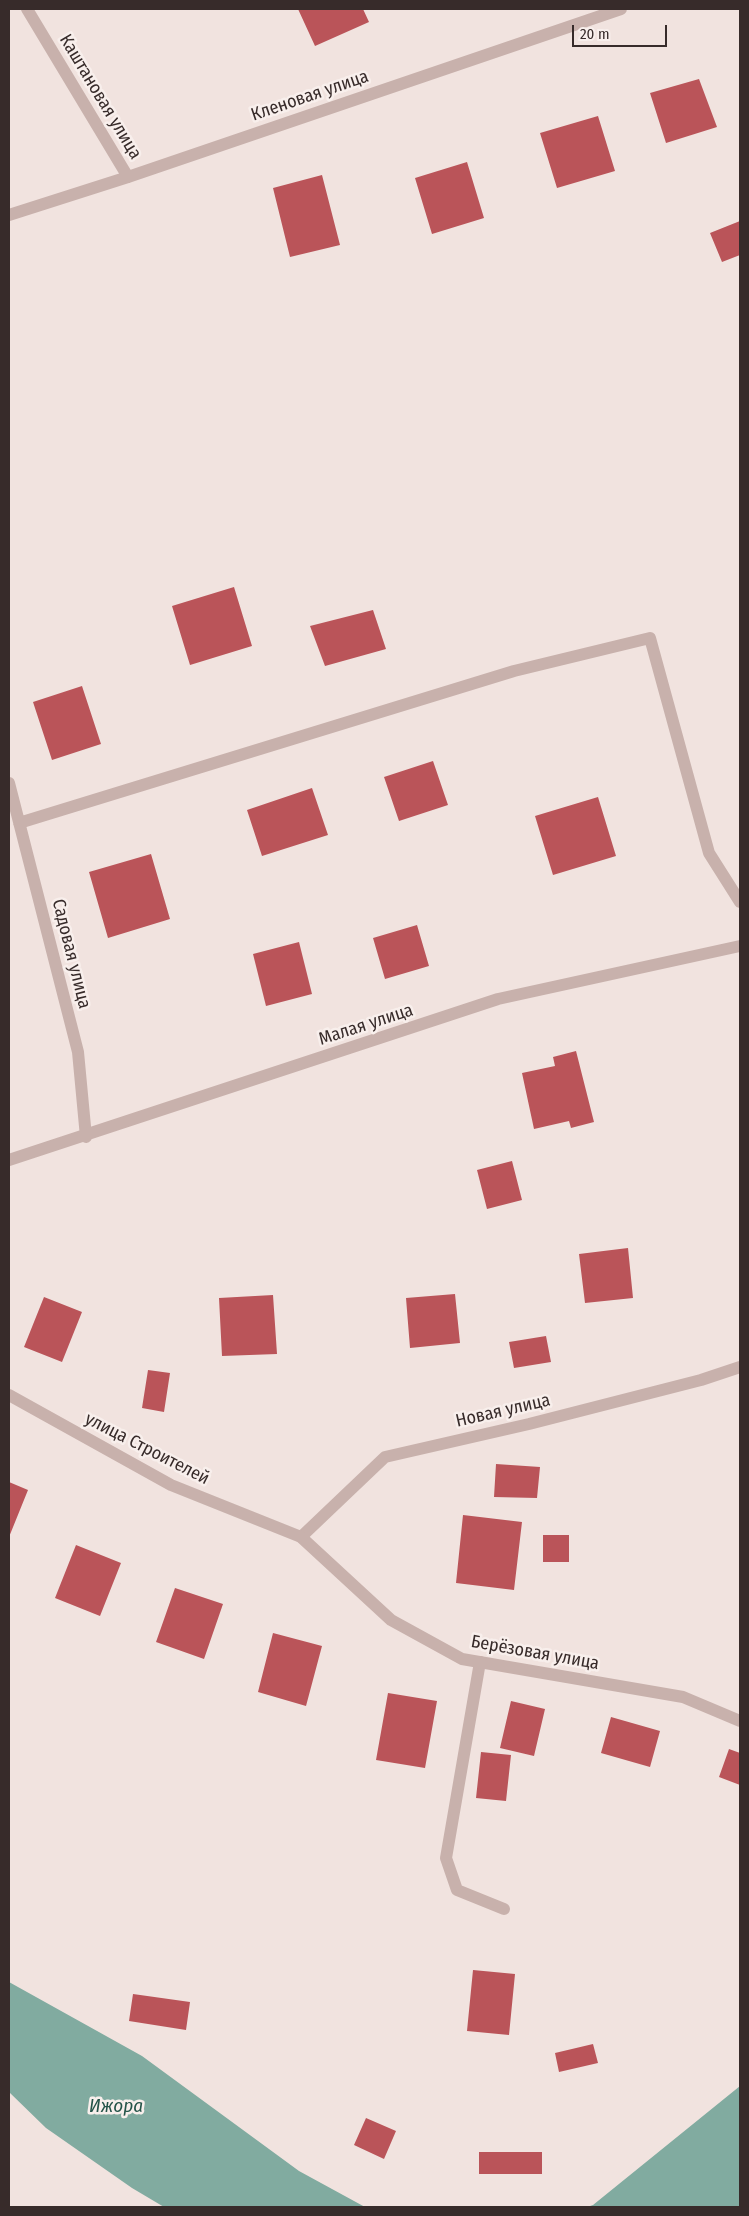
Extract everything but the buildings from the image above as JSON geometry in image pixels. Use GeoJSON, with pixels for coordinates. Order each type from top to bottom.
{"type":"FeatureCollection","features":[{"type":"Feature","properties":{"kind":"street","name":"Каштановая улица"},"geometry":{"type":"LineString","coordinates":[[27,9],[128,177]]}},
{"type":"Feature","properties":{"kind":"street","name":"Кленовая улица"},"geometry":{"type":"LineString","coordinates":[[9,215],[128,177],[621,9]]}},
{"type":"Feature","properties":{"kind":"street"},"geometry":{"type":"LineString","coordinates":[[19,823],[514,671],[650,638],[710,853],[740,902]]}},
{"type":"Feature","properties":{"kind":"street","name":"Садовая улица"},"geometry":{"type":"LineString","coordinates":[[9,783],[78,1052],[86,1137]]}},
{"type":"Feature","properties":{"kind":"street","name":"Малая улица"},"geometry":{"type":"LineString","coordinates":[[9,1160],[86,1137],[498,999],[740,946]]}},
{"type":"Feature","properties":{"kind":"street","name":"Новая улица"},"geometry":{"type":"LineString","coordinates":[[301,1536],[385,1457],[548,1419],[701,1380],[740,1367]]}},
{"type":"Feature","properties":{"kind":"street","name":"улица Строителей"},"geometry":{"type":"LineString","coordinates":[[9,1395],[171,1485],[301,1536]]}},
{"type":"Feature","properties":{"kind":"street","name":"Берёзовая улица"},"geometry":{"type":"LineString","coordinates":[[301,1536],[392,1620],[462,1659],[682,1697],[740,1721]]}},
{"type":"Feature","properties":{"kind":"street"},"geometry":{"type":"LineString","coordinates":[[480,1662],[446,1858],[457,1890],[504,1909]]}},
{"type":"Feature","properties":{"kind":"water","name":"Ижора"},"geometry":{"type":"Polygon","coordinates":[[[9,1982],[142,2056],[299,2171],[365,2207],[164,2207],[132,2188],[46,2128],[9,2092],[9,1982]]]}},
{"type":"Feature","properties":{"kind":"water"},"geometry":{"type":"Polygon","coordinates":[[[740,2086],[740,2207],[587,2207],[593,2205],[740,2086]]]}}]}
